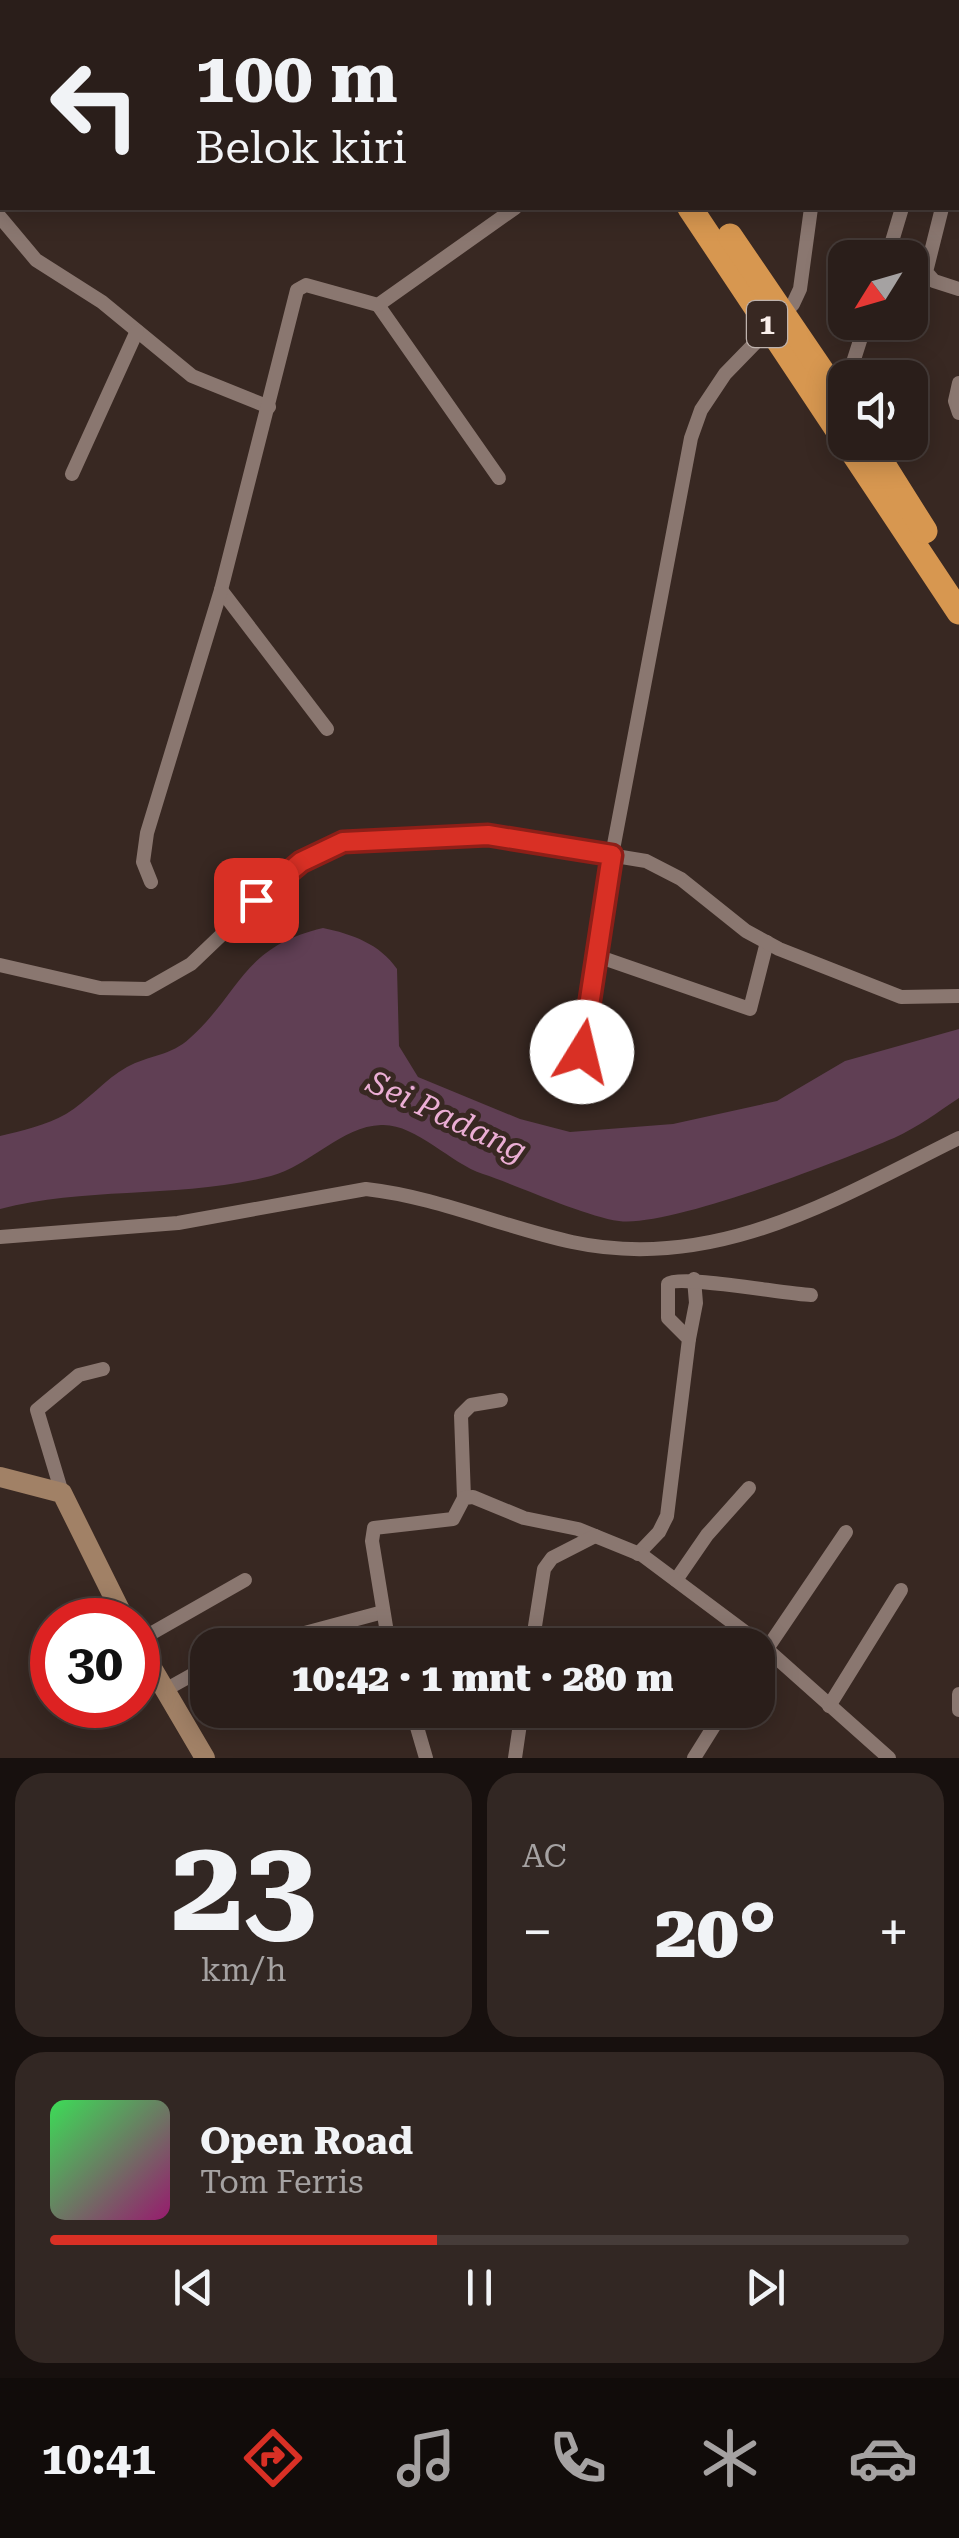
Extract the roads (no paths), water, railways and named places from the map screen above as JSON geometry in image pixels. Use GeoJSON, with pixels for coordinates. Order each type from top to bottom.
{"type":"FeatureCollection","features":[{"type":"Feature","properties":{"kind":"highway","name":"1"},"geometry":{"type":"LineString","coordinates":[[692,210],[778,323],[828,374]]}},
{"type":"Feature","properties":{"kind":"highway","name":"1"},"geometry":{"type":"LineString","coordinates":[[711,210],[828,410]]}},
{"type":"Feature","properties":{"kind":"highway","name":"1"},"geometry":{"type":"LineString","coordinates":[[859,460],[958,599]]}},
{"type":"Feature","properties":{"kind":"highway","name":"1"},"geometry":{"type":"LineString","coordinates":[[879,460],[958,599]]}},
{"type":"Feature","properties":{"kind":"street"},"geometry":{"type":"LineString","coordinates":[[378,304],[512,210]]}},
{"type":"Feature","properties":{"kind":"street"},"geometry":{"type":"LineString","coordinates":[[582,1052],[612,855],[692,438],[712,391],[778,323],[800,289],[811,210]]}},
{"type":"Feature","properties":{"kind":"street"},"geometry":{"type":"LineString","coordinates":[[893,240],[901,210]]}},
{"type":"Feature","properties":{"kind":"street"},"geometry":{"type":"LineString","coordinates":[[942,210],[926,272],[934,281],[959,289]]}},
{"type":"Feature","properties":{"kind":"street"},"geometry":{"type":"LineString","coordinates":[[0,217],[36,260],[102,302],[192,376],[268,407]]}},
{"type":"Feature","properties":{"kind":"street"},"geometry":{"type":"LineString","coordinates":[[151,882],[143,862],[148,833],[221,590],[301,286],[378,304],[498,478]]}},
{"type":"Feature","properties":{"kind":"street"},"geometry":{"type":"LineString","coordinates":[[72,474],[137,331]]}},
{"type":"Feature","properties":{"kind":"street"},"geometry":{"type":"LineString","coordinates":[[959,383],[955,401],[959,412]]}},
{"type":"Feature","properties":{"kind":"street"},"geometry":{"type":"LineString","coordinates":[[221,590],[327,729]]}},
{"type":"Feature","properties":{"kind":"street"},"geometry":{"type":"LineString","coordinates":[[0,964],[100,988],[147,989],[191,964],[301,862],[343,842],[488,835],[612,855],[663,869],[767,942],[901,997],[959,996]]}},
{"type":"Feature","properties":{"kind":"street"},"geometry":{"type":"LineString","coordinates":[[597,956],[750,1008],[767,942]]}},
{"type":"Feature","properties":{"kind":"street"},"geometry":{"type":"LineString","coordinates":[[0,1237],[178,1223],[366,1190],[396,1193],[569,1241],[616,1250],[653,1249],[785,1223],[959,1138]]}},
{"type":"Feature","properties":{"kind":"street"},"geometry":{"type":"LineString","coordinates":[[638,1554],[667,1516],[696,1303],[694,1279]]}},
{"type":"Feature","properties":{"kind":"street"},"geometry":{"type":"LineString","coordinates":[[689,1339],[668,1318],[665,1308],[671,1280],[694,1279],[747,1291],[810,1296]]}},
{"type":"Feature","properties":{"kind":"street"},"geometry":{"type":"LineString","coordinates":[[104,1369],[78,1375],[37,1410],[62,1493],[114,1598]]}},
{"type":"Feature","properties":{"kind":"street"},"geometry":{"type":"LineString","coordinates":[[386,1628],[374,1528],[453,1519],[464,1498],[461,1415],[471,1405],[501,1400]]}},
{"type":"Feature","properties":{"kind":"street"},"geometry":{"type":"LineString","coordinates":[[0,1477],[62,1493]]}},
{"type":"Feature","properties":{"kind":"street"},"geometry":{"type":"LineString","coordinates":[[676,1580],[706,1535],[749,1488]]}},
{"type":"Feature","properties":{"kind":"street"},"geometry":{"type":"LineString","coordinates":[[464,1498],[486,1500],[524,1518],[595,1536],[638,1554],[676,1580],[730,1628]]}},
{"type":"Feature","properties":{"kind":"street"},"geometry":{"type":"LineString","coordinates":[[775,1637],[846,1532]]}},
{"type":"Feature","properties":{"kind":"street"},"geometry":{"type":"LineString","coordinates":[[535,1628],[544,1569],[552,1558],[595,1536]]}},
{"type":"Feature","properties":{"kind":"street"},"geometry":{"type":"LineString","coordinates":[[160,1630],[246,1580]]}},
{"type":"Feature","properties":{"kind":"street"},"geometry":{"type":"LineString","coordinates":[[829,1706],[900,1590]]}},
{"type":"Feature","properties":{"kind":"street"},"geometry":{"type":"LineString","coordinates":[[323,1628],[383,1612]]}},
{"type":"Feature","properties":{"kind":"street"},"geometry":{"type":"LineString","coordinates":[[775,1666],[890,1758]]}},
{"type":"Feature","properties":{"kind":"street"},"geometry":{"type":"LineString","coordinates":[[165,1690],[190,1676]]}},
{"type":"Feature","properties":{"kind":"street"},"geometry":{"type":"LineString","coordinates":[[160,1681],[206,1758]]}},
{"type":"Feature","properties":{"kind":"street"},"geometry":{"type":"LineString","coordinates":[[959,1694],[959,1710]]}},
{"type":"Feature","properties":{"kind":"street"},"geometry":{"type":"LineString","coordinates":[[417,1728],[426,1758]]}},
{"type":"Feature","properties":{"kind":"street"},"geometry":{"type":"LineString","coordinates":[[515,1758],[519,1728]]}},
{"type":"Feature","properties":{"kind":"street"},"geometry":{"type":"LineString","coordinates":[[694,1758],[713,1728]]}},
{"type":"Feature","properties":{"kind":"water","name":"Sei Padang"},"geometry":{"type":"Polygon","coordinates":[[[323,928],[364,941],[397,969],[399,1046],[418,1077],[520,1119],[570,1132],[673,1124],[777,1101],[845,1061],[959,1029],[959,1098],[903,1134],[836,1161],[714,1204],[643,1220],[619,1221],[570,1207],[471,1169],[407,1130],[381,1125],[353,1132],[271,1176],[203,1188],[67,1197],[0,1209],[0,1136],[58,1118],[127,1067],[183,1044],[259,959],[296,936],[323,928]]]}}]}
